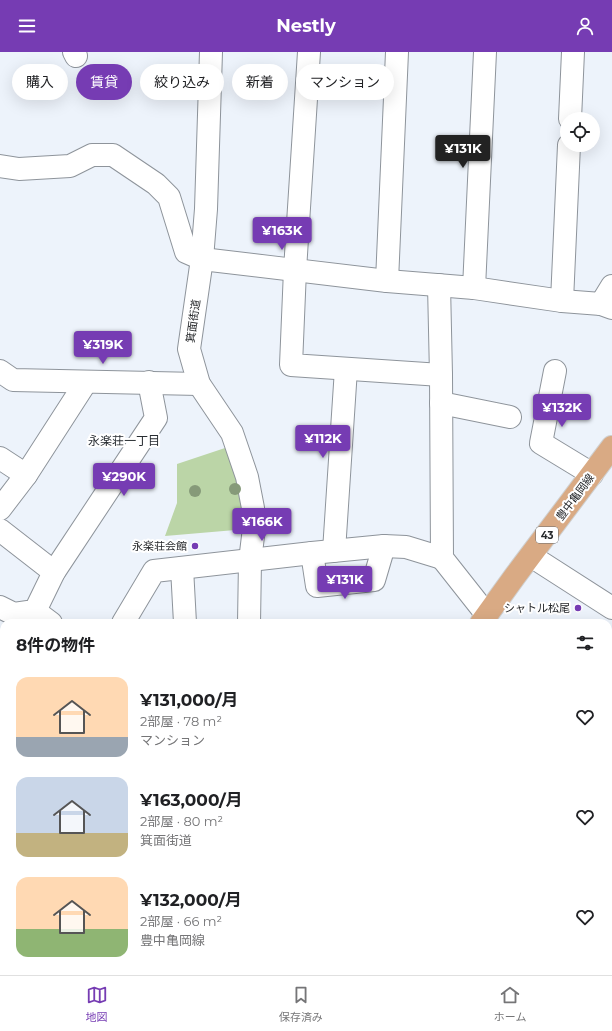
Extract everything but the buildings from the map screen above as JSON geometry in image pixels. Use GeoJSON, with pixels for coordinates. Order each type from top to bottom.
{"type":"FeatureCollection","features":[{"type":"Feature","properties":{"kind":"main road","name":"豊中亀岡線"},"geometry":{"type":"LineString","coordinates":[[484,619],[612,448]]}},
{"type":"Feature","properties":{"kind":"street","name":"箕面街道"},"geometry":{"type":"LineString","coordinates":[[211,52],[206,209],[202,259],[189,349],[199,384],[232,434],[248,477],[253,508],[254,528],[250,561],[249,619]]}},
{"type":"Feature","properties":{"kind":"street"},"geometry":{"type":"LineString","coordinates":[[309,52],[295,270],[291,365],[441,375]]}},
{"type":"Feature","properties":{"kind":"street"},"geometry":{"type":"LineString","coordinates":[[387,281],[397,52]]}},
{"type":"Feature","properties":{"kind":"street"},"geometry":{"type":"LineString","coordinates":[[474,288],[485,52]]}},
{"type":"Feature","properties":{"kind":"street"},"geometry":{"type":"LineString","coordinates":[[570,112],[573,52]]}},
{"type":"Feature","properties":{"kind":"street"},"geometry":{"type":"LineString","coordinates":[[562,301],[569,152]]}},
{"type":"Feature","properties":{"kind":"street"},"geometry":{"type":"LineString","coordinates":[[0,166],[18,169],[70,166],[92,155],[113,155],[156,184],[169,197],[186,252],[202,259],[387,281],[474,288],[606,306],[612,286]]}},
{"type":"Feature","properties":{"kind":"street"},"geometry":{"type":"LineString","coordinates":[[439,285],[442,558],[484,619]]}},
{"type":"Feature","properties":{"kind":"street"},"geometry":{"type":"LineString","coordinates":[[334,551],[346,368]]}},
{"type":"Feature","properties":{"kind":"street"},"geometry":{"type":"LineString","coordinates":[[0,371],[13,380],[199,384]]}},
{"type":"Feature","properties":{"kind":"street"},"geometry":{"type":"LineString","coordinates":[[555,371],[541,443],[592,474]]}},
{"type":"Feature","properties":{"kind":"street"},"geometry":{"type":"LineString","coordinates":[[0,509],[26,475],[86,382]]}},
{"type":"Feature","properties":{"kind":"street"},"geometry":{"type":"LineString","coordinates":[[46,619],[35,611],[54,572],[156,418],[149,382]]}},
{"type":"Feature","properties":{"kind":"street"},"geometry":{"type":"LineString","coordinates":[[441,403],[510,417]]}},
{"type":"Feature","properties":{"kind":"street"},"geometry":{"type":"LineString","coordinates":[[0,458],[26,475]]}},
{"type":"Feature","properties":{"kind":"street"},"geometry":{"type":"LineString","coordinates":[[0,530],[54,572]]}},
{"type":"Feature","properties":{"kind":"street"},"geometry":{"type":"LineString","coordinates":[[312,553],[317,586],[374,580],[384,546]]}},
{"type":"Feature","properties":{"kind":"street"},"geometry":{"type":"LineString","coordinates":[[125,619],[154,571],[384,546],[406,548],[442,558]]}},
{"type":"Feature","properties":{"kind":"street"},"geometry":{"type":"LineString","coordinates":[[531,556],[612,608]]}},
{"type":"Feature","properties":{"kind":"street"},"geometry":{"type":"LineString","coordinates":[[182,568],[185,619]]}},
{"type":"Feature","properties":{"kind":"street"},"geometry":{"type":"LineString","coordinates":[[0,607],[14,614],[28,612]]}},
{"type":"Feature","properties":{"kind":"green space"},"geometry":{"type":"Polygon","coordinates":[[[228,447],[241,483],[247,529],[165,536],[177,503],[177,464],[228,447]]]}},
{"type":"Feature","properties":{"kind":"place","name":"永楽荘会館"},"geometry":{"type":"Point","coordinates":[195,546]}},
{"type":"Feature","properties":{"kind":"place","name":"シャトル松尾"},"geometry":{"type":"Point","coordinates":[578,608]}},
{"type":"Feature","properties":{"kind":"district","name":"永楽荘一丁目"},"geometry":{"type":"Point","coordinates":[124,441]}}]}
